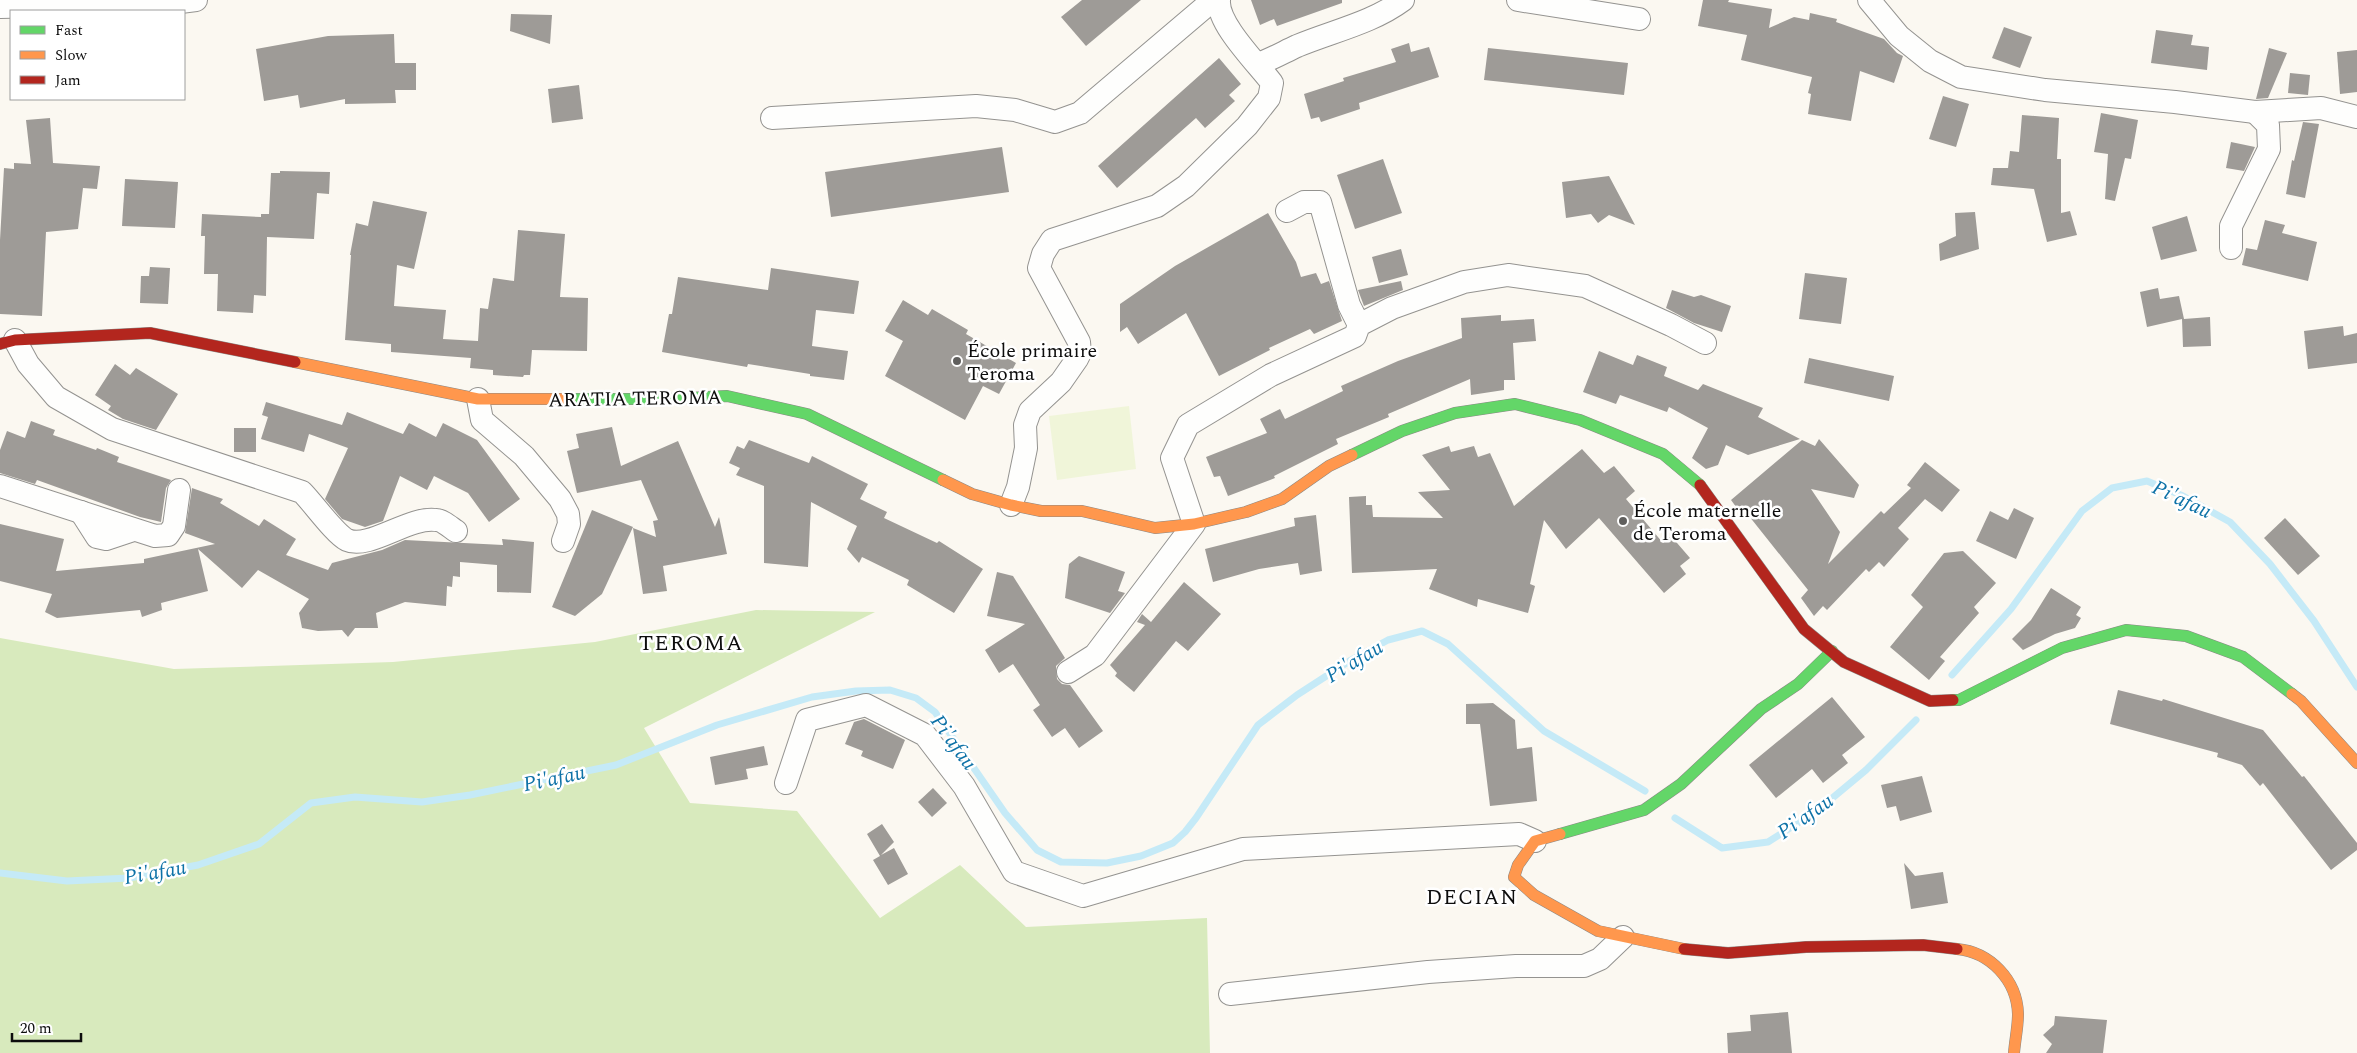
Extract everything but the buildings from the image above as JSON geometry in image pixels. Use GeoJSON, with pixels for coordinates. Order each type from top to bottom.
{"type":"FeatureCollection","features":[{"type":"Feature","properties":{"kind":"main road","name":"ARATIA TEROMA"},"geometry":{"type":"LineString","coordinates":[[7,342],[150,333],[478,399],[668,399],[727,396],[807,414],[972,494],[1041,511],[1082,511],[1155,528],[1194,524],[1246,512],[1282,499],[1329,466],[1402,432],[1455,413],[1515,404],[1580,420],[1663,454],[1704,489],[1804,629],[1844,662],[1930,702],[1959,700],[2071,646],[2126,630],[2186,636],[2243,656],[2301,701],[2357,763]]}},
{"type":"Feature","properties":{"kind":"main road"},"geometry":{"type":"LineString","coordinates":[[1832,652],[1798,684],[1761,709],[1680,784],[1644,810],[1535,841],[1518,865],[1514,877],[1534,895],[1598,931],[1675,948],[1728,953],[1806,947],[1923,945],[1968,950],[1993,963],[2011,982],[2018,1013],[2014,1053]]}},
{"type":"Feature","properties":{"kind":"street"},"geometry":{"type":"LineString","coordinates":[[0,7],[44,6],[126,9],[196,0]]}},
{"type":"Feature","properties":{"kind":"street"},"geometry":{"type":"LineString","coordinates":[[772,118],[976,106],[1015,110],[1055,122],[1080,113],[1213,0]]}},
{"type":"Feature","properties":{"kind":"street"},"geometry":{"type":"LineString","coordinates":[[1011,505],[1018,486],[1026,448],[1026,425],[1030,411],[1061,382],[1080,352],[1079,342],[1039,268],[1043,254],[1052,240],[1157,206],[1186,186],[1247,126],[1269,98],[1272,84],[1258,64],[1224,24],[1218,8],[1219,0]]}},
{"type":"Feature","properties":{"kind":"street"},"geometry":{"type":"LineString","coordinates":[[1258,64],[1297,46],[1341,32],[1392,9],[1404,0]]}},
{"type":"Feature","properties":{"kind":"street"},"geometry":{"type":"LineString","coordinates":[[1518,0],[1639,19]]}},
{"type":"Feature","properties":{"kind":"street"},"geometry":{"type":"LineString","coordinates":[[1869,0],[1899,36],[1930,61],[1961,77],[2045,90],[2175,102],[2255,112],[2321,108],[2357,117]]}},
{"type":"Feature","properties":{"kind":"street"},"geometry":{"type":"LineString","coordinates":[[2231,248],[2231,226],[2269,149],[2268,125],[2255,112]]}},
{"type":"Feature","properties":{"kind":"street"},"geometry":{"type":"LineString","coordinates":[[1287,211],[1304,202],[1320,202],[1348,305],[1359,324]]}},
{"type":"Feature","properties":{"kind":"street"},"geometry":{"type":"LineString","coordinates":[[1068,672],[1095,655],[1194,524],[1172,458],[1188,425],[1271,375],[1355,336],[1359,324],[1392,308],[1464,282],[1508,274],[1585,286],[1671,325],[1705,343]]}},
{"type":"Feature","properties":{"kind":"street"},"geometry":{"type":"LineString","coordinates":[[7,342],[56,397],[112,429],[302,492],[318,508],[332,527],[347,540],[361,542],[418,520],[438,520],[456,531]]}},
{"type":"Feature","properties":{"kind":"street"},"geometry":{"type":"LineString","coordinates":[[478,399],[482,420],[524,456],[560,499],[568,514],[569,524],[563,541]]}},
{"type":"Feature","properties":{"kind":"street"},"geometry":{"type":"LineString","coordinates":[[0,486],[155,536],[168,535],[174,526],[179,490]]}},
{"type":"Feature","properties":{"kind":"street"},"geometry":{"type":"LineString","coordinates":[[786,782],[807,720],[866,705],[925,735],[964,786],[1014,872],[1083,896],[1243,849],[1519,834],[1535,841]]}},
{"type":"Feature","properties":{"kind":"street"},"geometry":{"type":"LineString","coordinates":[[1230,994],[1428,972],[1516,966],[1584,966],[1600,959],[1624,937]]}},
{"type":"Feature","properties":{"kind":"green space"},"geometry":{"type":"Polygon","coordinates":[[[1129,406],[1136,469],[1057,480],[1049,416],[1129,406]]]}},
{"type":"Feature","properties":{"kind":"green space"},"geometry":{"type":"Polygon","coordinates":[[[756,610],[875,612],[644,728],[690,803],[797,811],[880,918],[960,865],[1026,927],[1207,918],[1210,1053],[0,1053],[0,638],[174,669],[393,662],[595,642],[756,610]]]}},
{"type":"Feature","properties":{"kind":"waterway","name":"Pi'afau"},"geometry":{"type":"LineString","coordinates":[[1952,675],[2011,609],[2082,511],[2112,488],[2147,481],[2183,496],[2230,522],[2270,564],[2314,621],[2357,687]]}},
{"type":"Feature","properties":{"kind":"waterway","name":"Pi'afau"},"geometry":{"type":"LineString","coordinates":[[0,873],[67,881],[129,878],[198,865],[259,844],[311,803],[355,797],[422,802],[470,795],[616,765],[717,725],[812,697],[856,691],[890,690],[916,698],[935,712],[1005,813],[1037,850],[1061,862],[1107,863],[1141,856],[1173,843],[1196,818],[1258,725],[1297,695],[1351,660],[1388,640],[1422,631],[1448,644],[1544,731],[1645,791]]}},
{"type":"Feature","properties":{"kind":"waterway","name":"Pi'afau"},"geometry":{"type":"LineString","coordinates":[[1675,818],[1722,848],[1768,842],[1818,810],[1866,770],[1916,720]]}},
{"type":"Feature","properties":{"kind":"traffic: fast"},"geometry":{"type":"LineString","coordinates":[[570,399],[668,399],[727,396],[807,414],[943,480]]}},
{"type":"Feature","properties":{"kind":"traffic: fast"},"geometry":{"type":"LineString","coordinates":[[1352,455],[1402,431],[1455,413],[1515,404],[1580,420],[1663,454],[1700,485]]}},
{"type":"Feature","properties":{"kind":"traffic: fast"},"geometry":{"type":"LineString","coordinates":[[1953,700],[1959,700],[2062,648],[2126,630],[2186,636],[2243,657],[2292,694]]}},
{"type":"Feature","properties":{"kind":"traffic: fast"},"geometry":{"type":"LineString","coordinates":[[1560,834],[1644,810],[1681,784],[1761,709],[1798,684],[1832,651]]}},
{"type":"Feature","properties":{"kind":"traffic: slow"},"geometry":{"type":"LineString","coordinates":[[295,362],[478,399],[570,399]]}},
{"type":"Feature","properties":{"kind":"traffic: slow"},"geometry":{"type":"LineString","coordinates":[[943,480],[972,494],[1011,505],[1041,511],[1082,511],[1155,528],[1194,524],[1246,512],[1282,499],[1329,466],[1352,455]]}},
{"type":"Feature","properties":{"kind":"traffic: slow"},"geometry":{"type":"LineString","coordinates":[[2292,694],[2301,701],[2357,763]]}},
{"type":"Feature","properties":{"kind":"traffic: slow"},"geometry":{"type":"LineString","coordinates":[[1560,834],[1535,841],[1518,865],[1514,877],[1534,895],[1598,931],[1684,949]]}},
{"type":"Feature","properties":{"kind":"traffic: slow"},"geometry":{"type":"LineString","coordinates":[[1957,949],[1969,951],[1991,962],[2007,979],[2013,990],[2018,1014],[2014,1053]]}},
{"type":"Feature","properties":{"kind":"traffic: jam"},"geometry":{"type":"LineString","coordinates":[[0,344],[15,340],[150,333],[295,362]]}},
{"type":"Feature","properties":{"kind":"traffic: jam"},"geometry":{"type":"LineString","coordinates":[[1700,485],[1804,629],[1844,662],[1930,701],[1953,700]]}},
{"type":"Feature","properties":{"kind":"traffic: jam"},"geometry":{"type":"LineString","coordinates":[[1684,949],[1728,953],[1806,947],[1923,945],[1957,949]]}},
{"type":"Feature","properties":{"kind":"place","name":"École primaire Teroma"},"geometry":{"type":"Point","coordinates":[957,361]}},
{"type":"Feature","properties":{"kind":"place","name":"École maternelle de Teroma"},"geometry":{"type":"Point","coordinates":[1623,521]}},
{"type":"Feature","properties":{"kind":"district","name":"TEROMA"},"geometry":{"type":"Point","coordinates":[691,642]}},
{"type":"Feature","properties":{"kind":"district","name":"DECIAN"},"geometry":{"type":"Point","coordinates":[1472,897]}}]}
